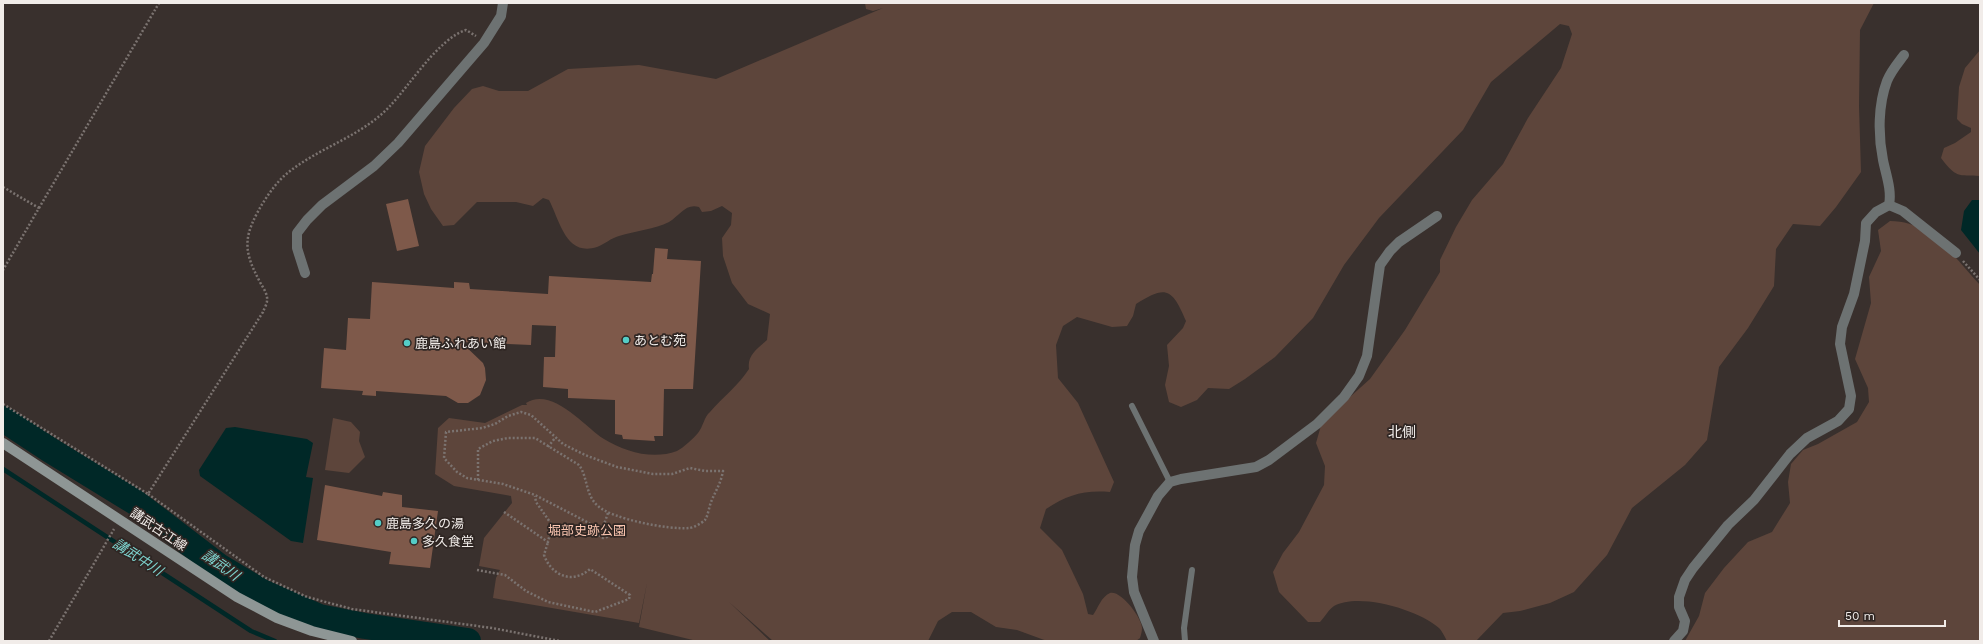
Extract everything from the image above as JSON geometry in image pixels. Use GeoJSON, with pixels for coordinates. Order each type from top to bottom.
{"type":"FeatureCollection","features":[{"type":"Feature","properties":{"kind":"main road","name":"講武古江線"},"geometry":{"type":"LineString","coordinates":[[3,443],[68,487],[120,519],[237,596],[278,618],[312,632],[352,641]]}},
{"type":"Feature","properties":{"kind":"street"},"geometry":{"type":"LineString","coordinates":[[305,274],[297,248],[297,233],[322,205],[374,166],[398,143],[484,43],[501,16],[503,3]]}},
{"type":"Feature","properties":{"kind":"street"},"geometry":{"type":"LineString","coordinates":[[1890,205],[1890,188],[1881,149],[1880,129],[1888,80],[1904,55]]}},
{"type":"Feature","properties":{"kind":"street"},"geometry":{"type":"LineString","coordinates":[[1890,205],[1903,211],[1956,253]]}},
{"type":"Feature","properties":{"kind":"street"},"geometry":{"type":"LineString","coordinates":[[1674,641],[1683,631],[1685,622],[1679,607],[1679,597],[1685,580],[1693,568],[1728,525],[1754,500],[1790,454],[1808,438],[1838,421],[1849,409],[1850,396],[1840,344],[1842,327],[1854,294],[1865,241],[1866,223],[1876,212],[1890,205]]}},
{"type":"Feature","properties":{"kind":"street"},"geometry":{"type":"LineString","coordinates":[[1154,641],[1134,592],[1132,560],[1139,531],[1158,496],[1170,482],[1216,472],[1256,467],[1269,460],[1317,424],[1344,397],[1360,376],[1367,356],[1380,265],[1390,251],[1399,242],[1437,216]]}},
{"type":"Feature","properties":{"kind":"lane"},"geometry":{"type":"LineString","coordinates":[[1132,406],[1170,482]]}},
{"type":"Feature","properties":{"kind":"lane"},"geometry":{"type":"LineString","coordinates":[[1185,641],[1184,628],[1192,570]]}},
{"type":"Feature","properties":{"kind":"path"},"geometry":{"type":"LineString","coordinates":[[3,270],[159,3]]}},
{"type":"Feature","properties":{"kind":"path"},"geometry":{"type":"LineString","coordinates":[[148,494],[268,302],[266,294],[249,261],[248,240],[252,225],[263,204],[284,176],[374,122],[391,105],[422,66],[457,32],[466,30],[484,43]]}},
{"type":"Feature","properties":{"kind":"path"},"geometry":{"type":"LineString","coordinates":[[3,187],[39,208]]}},
{"type":"Feature","properties":{"kind":"path"},"geometry":{"type":"LineString","coordinates":[[1956,253],[1980,280]]}},
{"type":"Feature","properties":{"kind":"path"},"geometry":{"type":"LineString","coordinates":[[3,404],[148,494],[264,577],[307,597],[352,609],[492,628],[560,641]]}},
{"type":"Feature","properties":{"kind":"path"},"geometry":{"type":"LineString","coordinates":[[478,480],[478,449],[493,441],[508,438],[535,438],[579,465],[584,471],[586,487],[592,499],[597,506],[608,513],[662,527],[691,529],[705,520],[711,501],[721,481],[723,471],[705,471],[690,468],[672,474],[653,474],[617,467],[585,455],[563,444],[531,414],[521,412],[508,416],[495,424],[482,428],[446,432],[444,458],[448,464],[467,478],[478,480],[486,480],[503,484],[535,495],[589,523],[595,533],[604,538],[608,536],[607,531],[602,530]]}},
{"type":"Feature","properties":{"kind":"path"},"geometry":{"type":"LineString","coordinates":[[548,447],[555,438]]}},
{"type":"Feature","properties":{"kind":"path"},"geometry":{"type":"LineString","coordinates":[[477,570],[505,575],[526,591],[548,602],[595,612],[629,599],[630,595],[590,569],[583,574],[572,578],[559,574],[553,570],[544,555],[552,525],[536,502],[535,495]]}},
{"type":"Feature","properties":{"kind":"path"},"geometry":{"type":"LineString","coordinates":[[504,512],[548,542]]}},
{"type":"Feature","properties":{"kind":"path"},"geometry":{"type":"LineString","coordinates":[[599,535],[608,513]]}},
{"type":"Feature","properties":{"kind":"path"},"geometry":{"type":"LineString","coordinates":[[49,641],[120,519]]}},
{"type":"Feature","properties":{"kind":"green space","name":"堀部史跡公園"},"geometry":{"type":"Polygon","coordinates":[[[865,3],[1874,3],[1860,30],[1859,106],[1861,172],[1836,207],[1820,226],[1793,224],[1776,249],[1774,286],[1748,328],[1719,367],[1707,440],[1685,465],[1632,508],[1607,555],[1574,592],[1550,603],[1520,611],[1503,613],[1476,641],[1447,641],[1440,629],[1430,621],[1404,609],[1373,602],[1345,602],[1332,607],[1320,622],[1308,622],[1279,592],[1273,572],[1283,553],[1299,532],[1324,485],[1325,466],[1316,443],[1322,422],[1370,379],[1405,330],[1440,272],[1440,260],[1456,227],[1472,200],[1503,164],[1528,118],[1561,68],[1572,34],[1569,26],[1560,24],[1491,82],[1463,130],[1379,218],[1344,265],[1313,318],[1275,357],[1229,389],[1208,388],[1197,400],[1181,407],[1169,402],[1165,385],[1169,366],[1167,345],[1183,328],[1186,321],[1172,296],[1167,293],[1161,292],[1154,294],[1136,304],[1133,316],[1127,326],[1112,327],[1077,317],[1063,326],[1056,345],[1058,378],[1078,403],[1114,482],[1110,492],[1076,494],[1061,500],[1046,509],[1040,528],[1062,550],[1083,594],[1088,614],[1093,615],[1102,600],[1107,595],[1110,593],[1115,593],[1125,600],[1139,618],[1142,628],[1141,636],[1136,641],[1047,641],[1017,630],[996,627],[971,612],[952,612],[938,621],[928,641],[773,641],[729,602],[770,641],[697,641],[639,627],[647,583],[639,623],[493,598],[496,578],[500,570],[479,566],[484,538],[512,503],[511,496],[454,486],[435,474],[438,428],[449,418],[485,423],[522,405],[527,405],[526,403],[536,399],[546,400],[568,410],[604,439],[621,448],[649,455],[668,454],[677,451],[700,431],[708,414],[745,375],[749,369],[751,356],[756,349],[767,340],[770,314],[748,304],[732,283],[723,256],[722,238],[731,225],[732,213],[722,206],[711,211],[702,212],[699,207],[690,207],[683,210],[669,222],[619,236],[597,247],[586,249],[578,247],[571,242],[561,227],[549,200],[543,198],[533,206],[516,202],[477,202],[454,225],[443,226],[431,209],[424,194],[419,172],[425,146],[454,108],[472,89],[483,86],[499,91],[528,91],[568,69],[639,65],[716,79],[883,8],[873,11],[866,9],[865,3]]]}},
{"type":"Feature","properties":{"kind":"green space"},"geometry":{"type":"Polygon","coordinates":[[[1980,50],[1980,176],[1962,175],[1950,169],[1941,158],[1944,148],[1955,143],[1971,132],[1971,128],[1962,124],[1957,119],[1959,87],[1965,68],[1980,50]]]}},
{"type":"Feature","properties":{"kind":"green space"},"geometry":{"type":"Polygon","coordinates":[[[1890,221],[1918,227],[1930,234],[1951,253],[1980,285],[1980,641],[1685,641],[1699,616],[1705,593],[1724,568],[1748,542],[1772,532],[1790,503],[1788,482],[1791,464],[1803,450],[1818,444],[1857,422],[1869,402],[1868,388],[1855,359],[1871,303],[1869,277],[1881,251],[1878,230],[1890,221]]]}},
{"type":"Feature","properties":{"kind":"green space"},"geometry":{"type":"Polygon","coordinates":[[[333,418],[351,422],[360,432],[359,441],[365,457],[349,473],[325,470],[333,418]]]}},
{"type":"Feature","properties":{"kind":"water"},"geometry":{"type":"Polygon","coordinates":[[[1972,200],[1980,200],[1980,254],[1961,230],[1964,211],[1972,200]]]}},
{"type":"Feature","properties":{"kind":"water"},"geometry":{"type":"Polygon","coordinates":[[[235,427],[307,439],[313,443],[306,477],[313,478],[303,543],[291,541],[200,476],[199,470],[226,428],[235,427]]]}},
{"type":"Feature","properties":{"kind":"building"},"geometry":{"type":"Polygon","coordinates":[[[408,199],[419,246],[397,251],[386,204],[408,199]]]}},
{"type":"Feature","properties":{"kind":"building"},"geometry":{"type":"Polygon","coordinates":[[[655,248],[668,249],[667,259],[701,261],[693,389],[664,389],[663,436],[654,436],[655,441],[623,439],[622,435],[615,434],[615,400],[568,398],[568,389],[543,387],[544,357],[555,357],[556,326],[532,325],[531,345],[461,342],[483,363],[485,368],[486,380],[480,395],[468,403],[458,403],[446,396],[376,391],[376,396],[362,395],[363,391],[321,388],[324,348],[346,350],[348,318],[370,319],[372,282],[454,288],[454,282],[469,283],[470,289],[548,294],[549,276],[651,282],[655,248]]]}},
{"type":"Feature","properties":{"kind":"building","name":"鹿島多久の湯"},"geometry":{"type":"Polygon","coordinates":[[[325,485],[382,496],[383,492],[402,495],[402,507],[438,511],[430,568],[389,564],[391,552],[317,540],[325,485]]]}},
{"type":"Feature","properties":{"kind":"waterway","name":"講武川"},"geometry":{"type":"LineString","coordinates":[[3,419],[50,450],[135,502],[220,567],[262,592],[319,617],[365,626],[468,641]]}},
{"type":"Feature","properties":{"kind":"waterway","name":"講武中川"},"geometry":{"type":"LineString","coordinates":[[3,469],[251,631],[275,641]]}},
{"type":"Feature","properties":{"kind":"place","name":"あとむ苑"},"geometry":{"type":"Point","coordinates":[626,340]}},
{"type":"Feature","properties":{"kind":"place","name":"鹿島ふれあい館"},"geometry":{"type":"Point","coordinates":[407,343]}},
{"type":"Feature","properties":{"kind":"place","name":"鹿島多久の湯"},"geometry":{"type":"Point","coordinates":[378,523]}},
{"type":"Feature","properties":{"kind":"place","name":"多久食堂"},"geometry":{"type":"Point","coordinates":[414,541]}},
{"type":"Feature","properties":{"kind":"district","name":"北側"},"geometry":{"type":"Point","coordinates":[1402,432]}}]}
